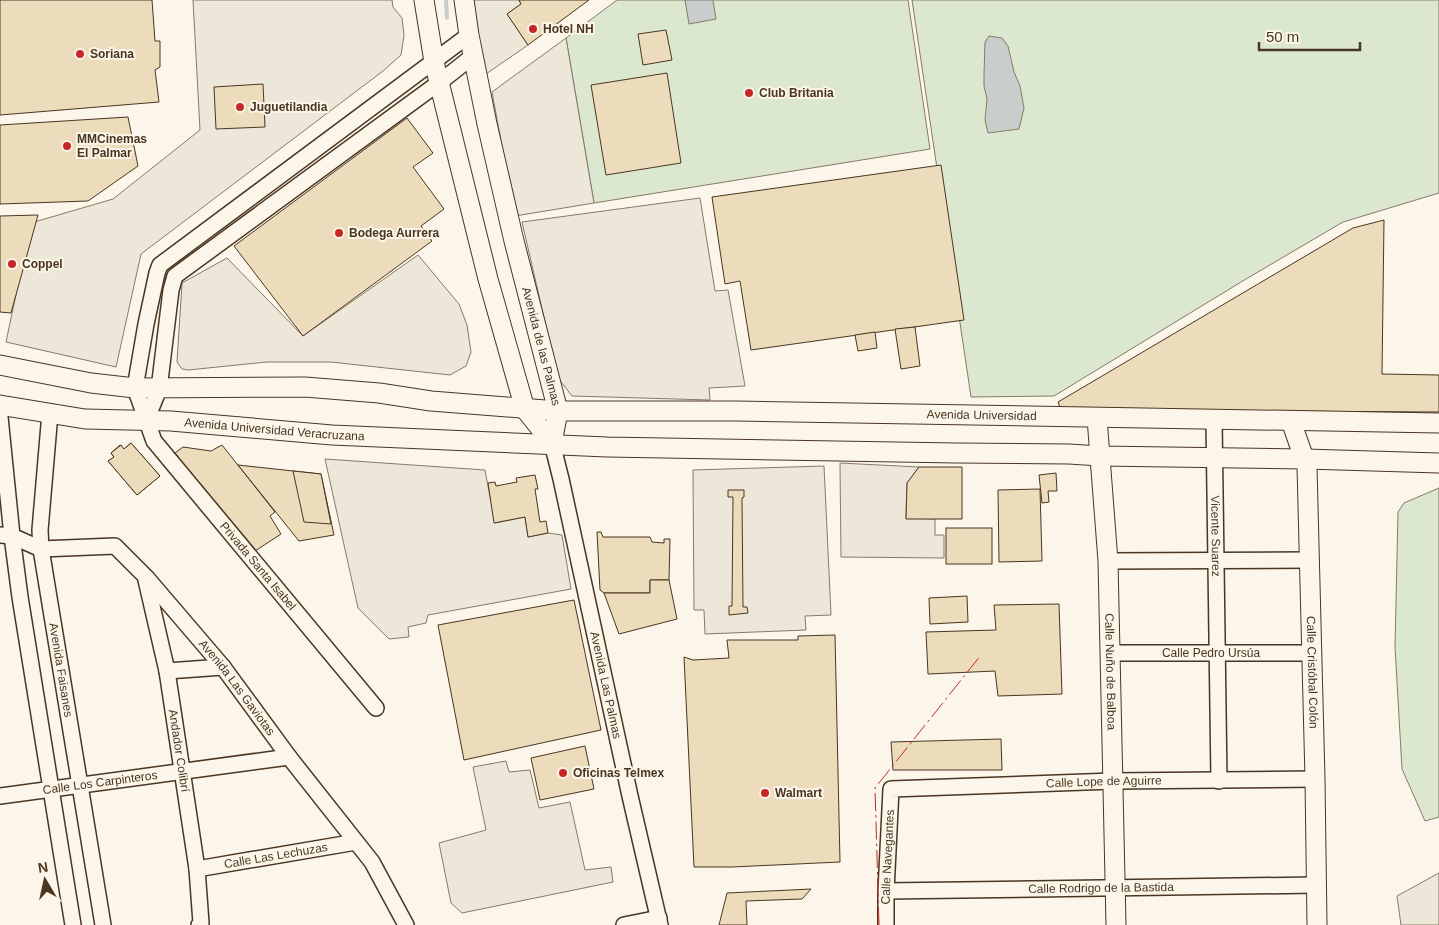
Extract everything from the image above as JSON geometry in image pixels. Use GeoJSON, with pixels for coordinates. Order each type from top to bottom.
{"type":"FeatureCollection","features":[{"type":"Feature","properties":{"kind":"main road"},"geometry":{"type":"LineString","coordinates":[[424,0],[434,62],[488,279],[525,409],[552,443],[607,446],[1069,454],[1214,459],[1305,459],[1439,464]]}},
{"type":"Feature","properties":{"kind":"main road","name":"Avenida de las Palmas"},"geometry":{"type":"LineString","coordinates":[[464,0],[487,124],[514,241],[558,412],[552,443]]}},
{"type":"Feature","properties":{"kind":"main road"},"geometry":{"type":"LineString","coordinates":[[0,365],[91,384],[135,388],[305,387],[525,409]]}},
{"type":"Feature","properties":{"kind":"main road","name":"Avenida Universidad Veracruzana"},"geometry":{"type":"LineString","coordinates":[[0,405],[85,419],[146,420],[332,435],[552,443]]}},
{"type":"Feature","properties":{"kind":"main road","name":"Avenida Universidad"},"geometry":{"type":"LineString","coordinates":[[525,409],[558,412],[737,411],[1439,424]]}},
{"type":"Feature","properties":{"kind":"main road","name":"Calle Nuño de Balboa"},"geometry":{"type":"LineString","coordinates":[[1097,418],[1108,561],[1116,925]]}},
{"type":"Feature","properties":{"kind":"main road","name":"Calle Cristóbal Colón"},"geometry":{"type":"LineString","coordinates":[[1291,421],[1307,468],[1316,779],[1317,925]]}},
{"type":"Feature","properties":{"kind":"street"},"geometry":{"type":"LineString","coordinates":[[135,388],[146,324],[160,265],[469,34]]}},
{"type":"Feature","properties":{"kind":"street"},"geometry":{"type":"LineString","coordinates":[[146,420],[159,389],[172,282],[175,276],[474,56]]}},
{"type":"Feature","properties":{"kind":"street"},"geometry":{"type":"LineString","coordinates":[[318,148],[330,162]]}},
{"type":"Feature","properties":{"kind":"street"},"geometry":{"type":"LineString","coordinates":[[204,233],[214,248]]}},
{"type":"Feature","properties":{"kind":"street","name":"Privada Santa Isabel"},"geometry":{"type":"LineString","coordinates":[[135,388],[154,441],[376,708]]}},
{"type":"Feature","properties":{"kind":"street","name":"Avenida Faisanes"},"geometry":{"type":"LineString","coordinates":[[50,413],[40,530],[41,549],[103,925]]}},
{"type":"Feature","properties":{"kind":"street"},"geometry":{"type":"LineString","coordinates":[[0,417],[6,536],[20,597],[73,925]]}},
{"type":"Feature","properties":{"kind":"street","name":"Vicente Suarez"},"geometry":{"type":"LineString","coordinates":[[1214,420],[1214,560],[1219,781]]}},
{"type":"Feature","properties":{"kind":"street","name":"Avenida Las Palmas"},"geometry":{"type":"LineString","coordinates":[[552,443],[630,796],[660,921]]}},
{"type":"Feature","properties":{"kind":"street","name":"Avenida Las Gaviotas"},"geometry":{"type":"LineString","coordinates":[[6,536],[41,549],[115,546],[146,577],[223,667],[289,757],[372,862],[406,925]]}},
{"type":"Feature","properties":{"kind":"street"},"geometry":{"type":"LineString","coordinates":[[1108,561],[1310,560]]}},
{"type":"Feature","properties":{"kind":"street","name":"Andador Colibrí"},"geometry":{"type":"LineString","coordinates":[[146,577],[167,671],[197,869],[201,923],[199,925]]}},
{"type":"Feature","properties":{"kind":"street","name":"Calle Pedro Ursúa"},"geometry":{"type":"LineString","coordinates":[[1110,653],[1312,653]]}},
{"type":"Feature","properties":{"kind":"street"},"geometry":{"type":"LineString","coordinates":[[167,671],[223,667]]}},
{"type":"Feature","properties":{"kind":"street","name":"Calle Los Carpinteros"},"geometry":{"type":"LineString","coordinates":[[0,796],[289,757]]}},
{"type":"Feature","properties":{"kind":"street","name":"Calle Lope de Aguirre"},"geometry":{"type":"LineString","coordinates":[[891,789],[1113,781],[1316,779]]}},
{"type":"Feature","properties":{"kind":"street","name":"Calle Navegantes"},"geometry":{"type":"LineString","coordinates":[[886,925],[891,789]]}},
{"type":"Feature","properties":{"kind":"street","name":"Calle Las Lechuzas"},"geometry":{"type":"LineString","coordinates":[[197,869],[356,842]]}},
{"type":"Feature","properties":{"kind":"street","name":"Calle Rodrigo de la Bastida"},"geometry":{"type":"LineString","coordinates":[[886,891],[1316,885]]}},
{"type":"Feature","properties":{"kind":"street"},"geometry":{"type":"LineString","coordinates":[[624,925],[660,921]]}},
{"type":"Feature","properties":{"kind":"green space","name":"Club Britania"},"geometry":{"type":"Polygon","coordinates":[[[617,0],[908,0],[930,149],[594,203],[566,38],[617,0]]]}},
{"type":"Feature","properties":{"kind":"green space"},"geometry":{"type":"Polygon","coordinates":[[[912,0],[1439,0],[1439,193],[1343,222],[1054,396],[971,397],[912,0]]]}},
{"type":"Feature","properties":{"kind":"green space"},"geometry":{"type":"Polygon","coordinates":[[[1439,488],[1439,817],[1425,821],[1402,769],[1395,647],[1398,512],[1404,503],[1439,488]]]}},
{"type":"Feature","properties":{"kind":"shaded area"},"geometry":{"type":"Polygon","coordinates":[[[193,0],[392,0],[393,7],[402,18],[404,35],[401,55],[383,71],[141,254],[116,367],[6,342],[31,223],[113,199],[200,130],[193,0]]]}},
{"type":"Feature","properties":{"kind":"shaded area"},"geometry":{"type":"Polygon","coordinates":[[[470,0],[519,0],[521,4],[507,14],[528,45],[486,74],[470,0]]]}},
{"type":"Feature","properties":{"kind":"shaded area"},"geometry":{"type":"Polygon","coordinates":[[[685,0],[713,0],[716,19],[689,24],[685,0]]]}},
{"type":"Feature","properties":{"kind":"shaded area"},"geometry":{"type":"Polygon","coordinates":[[[989,36],[1002,38],[1008,46],[1014,72],[1020,86],[1024,108],[1019,129],[988,133],[985,120],[987,99],[984,74],[985,42],[989,36]]]}},
{"type":"Feature","properties":{"kind":"shaded area"},"geometry":{"type":"Polygon","coordinates":[[[566,38],[594,203],[515,216],[492,92],[566,38]]]}},
{"type":"Feature","properties":{"kind":"shaded area"},"geometry":{"type":"Polygon","coordinates":[[[700,198],[715,291],[728,290],[745,386],[709,388],[710,400],[572,396],[558,378],[522,222],[700,198]]]}},
{"type":"Feature","properties":{"kind":"shaded area"},"geometry":{"type":"Polygon","coordinates":[[[418,255],[459,304],[467,325],[471,352],[466,366],[450,375],[331,362],[267,362],[188,370],[182,369],[177,362],[182,283],[227,258],[303,336],[418,255]]]}},
{"type":"Feature","properties":{"kind":"shaded area"},"geometry":{"type":"Polygon","coordinates":[[[325,459],[485,470],[495,523],[525,517],[528,537],[548,533],[562,535],[571,589],[428,615],[426,623],[408,627],[409,637],[389,639],[358,608],[325,459]]]}},
{"type":"Feature","properties":{"kind":"shaded area"},"geometry":{"type":"Polygon","coordinates":[[[840,463],[919,467],[907,483],[906,518],[935,519],[935,535],[944,535],[944,558],[841,557],[840,463]]]}},
{"type":"Feature","properties":{"kind":"shaded area"},"geometry":{"type":"Polygon","coordinates":[[[824,466],[831,615],[805,616],[806,630],[705,634],[704,610],[694,610],[693,470],[824,466]]]}},
{"type":"Feature","properties":{"kind":"shaded area"},"geometry":{"type":"Polygon","coordinates":[[[506,761],[509,772],[530,770],[539,808],[570,802],[585,870],[611,867],[613,882],[462,913],[451,903],[439,843],[486,830],[473,767],[506,761]]]}},
{"type":"Feature","properties":{"kind":"shaded area"},"geometry":{"type":"Polygon","coordinates":[[[1439,873],[1439,925],[1401,925],[1397,896],[1439,873]]]}},
{"type":"Feature","properties":{"kind":"building","name":"Soriana"},"geometry":{"type":"Polygon","coordinates":[[[0,0],[152,0],[155,41],[160,41],[160,67],[155,70],[159,102],[0,115],[0,0]]]}},
{"type":"Feature","properties":{"kind":"building","name":"Hotel NH"},"geometry":{"type":"Polygon","coordinates":[[[519,0],[589,0],[528,45],[507,14],[521,4],[519,0]]]}},
{"type":"Feature","properties":{"kind":"building"},"geometry":{"type":"Polygon","coordinates":[[[666,30],[672,60],[643,65],[638,34],[666,30]]]}},
{"type":"Feature","properties":{"kind":"building"},"geometry":{"type":"Polygon","coordinates":[[[667,73],[681,163],[606,175],[591,85],[667,73]]]}},
{"type":"Feature","properties":{"kind":"building","name":"Juguetilandia"},"geometry":{"type":"Polygon","coordinates":[[[263,84],[265,127],[216,129],[214,87],[263,84]]]}},
{"type":"Feature","properties":{"kind":"building","name":"MMCinemas El Palmar"},"geometry":{"type":"Polygon","coordinates":[[[128,117],[138,166],[88,201],[0,204],[0,125],[128,117]]]}},
{"type":"Feature","properties":{"kind":"building","name":"Bodega Aurrera"},"geometry":{"type":"Polygon","coordinates":[[[407,118],[433,153],[413,167],[444,209],[421,226],[432,241],[303,336],[234,246],[407,118]]]}},
{"type":"Feature","properties":{"kind":"building"},"geometry":{"type":"Polygon","coordinates":[[[941,165],[964,320],[751,350],[740,281],[725,284],[712,197],[941,165]]]}},
{"type":"Feature","properties":{"kind":"building","name":"Coppel"},"geometry":{"type":"Polygon","coordinates":[[[38,215],[11,313],[0,312],[0,216],[38,215]]]}},
{"type":"Feature","properties":{"kind":"building"},"geometry":{"type":"Polygon","coordinates":[[[1384,220],[1382,374],[1439,375],[1439,412],[1061,410],[1058,402],[1353,228],[1384,220]]]}},
{"type":"Feature","properties":{"kind":"building"},"geometry":{"type":"Polygon","coordinates":[[[915,327],[920,366],[901,369],[895,329],[915,327]]]}},
{"type":"Feature","properties":{"kind":"building"},"geometry":{"type":"Polygon","coordinates":[[[875,332],[877,348],[858,351],[855,335],[875,332]]]}},
{"type":"Feature","properties":{"kind":"building"},"geometry":{"type":"Polygon","coordinates":[[[131,443],[160,476],[137,495],[108,461],[114,457],[111,453],[120,445],[124,449],[131,443]]]}},
{"type":"Feature","properties":{"kind":"building"},"geometry":{"type":"Polygon","coordinates":[[[131,443],[160,476],[137,495],[108,461],[114,457],[111,453],[121,445],[124,449],[131,443]]]}},
{"type":"Feature","properties":{"kind":"building"},"geometry":{"type":"Polygon","coordinates":[[[222,445],[275,512],[270,516],[281,534],[252,553],[175,453],[183,447],[211,451],[222,445]]]}},
{"type":"Feature","properties":{"kind":"building"},"geometry":{"type":"Polygon","coordinates":[[[238,465],[321,474],[334,535],[299,541],[238,465]]]}},
{"type":"Feature","properties":{"kind":"building"},"geometry":{"type":"Polygon","coordinates":[[[919,467],[962,467],[962,519],[906,519],[907,483],[919,467]]]}},
{"type":"Feature","properties":{"kind":"building"},"geometry":{"type":"Polygon","coordinates":[[[293,471],[321,474],[331,524],[304,522],[293,471]]]}},
{"type":"Feature","properties":{"kind":"building"},"geometry":{"type":"Polygon","coordinates":[[[1056,473],[1057,491],[1048,491],[1049,502],[1042,503],[1039,475],[1056,473]]]}},
{"type":"Feature","properties":{"kind":"building"},"geometry":{"type":"Polygon","coordinates":[[[535,475],[538,489],[535,489],[540,522],[546,521],[548,533],[528,537],[525,517],[494,523],[488,483],[495,482],[496,486],[517,482],[516,478],[535,475]]]}},
{"type":"Feature","properties":{"kind":"building"},"geometry":{"type":"Polygon","coordinates":[[[1040,489],[1042,561],[999,562],[998,490],[1040,489]]]}},
{"type":"Feature","properties":{"kind":"building"},"geometry":{"type":"Polygon","coordinates":[[[728,490],[744,490],[744,497],[742,498],[743,607],[747,607],[748,613],[729,615],[729,606],[732,606],[733,497],[728,497],[728,490]]]}},
{"type":"Feature","properties":{"kind":"building"},"geometry":{"type":"Polygon","coordinates":[[[946,528],[992,528],[992,564],[946,564],[946,528]]]}},
{"type":"Feature","properties":{"kind":"building"},"geometry":{"type":"Polygon","coordinates":[[[597,532],[601,532],[603,537],[650,537],[652,542],[664,543],[664,539],[670,539],[669,580],[650,580],[650,593],[604,593],[600,590],[597,532]]]}},
{"type":"Feature","properties":{"kind":"building"},"geometry":{"type":"Polygon","coordinates":[[[650,580],[669,580],[677,619],[619,634],[604,593],[650,593],[650,580]]]}},
{"type":"Feature","properties":{"kind":"building"},"geometry":{"type":"Polygon","coordinates":[[[967,596],[968,622],[930,624],[929,598],[967,596]]]}},
{"type":"Feature","properties":{"kind":"building"},"geometry":{"type":"Polygon","coordinates":[[[574,600],[601,730],[464,760],[438,625],[574,600]]]}},
{"type":"Feature","properties":{"kind":"building"},"geometry":{"type":"Polygon","coordinates":[[[1059,604],[1062,694],[998,696],[995,671],[928,674],[926,632],[996,630],[994,605],[1059,604]]]}},
{"type":"Feature","properties":{"kind":"building","name":"Walmart"},"geometry":{"type":"Polygon","coordinates":[[[835,635],[840,862],[694,867],[684,657],[693,660],[729,658],[727,640],[798,640],[798,636],[835,635]]]}},
{"type":"Feature","properties":{"kind":"building"},"geometry":{"type":"Polygon","coordinates":[[[1001,739],[1002,770],[893,770],[891,742],[1001,739]]]}},
{"type":"Feature","properties":{"kind":"building","name":"Oficinas Telmex"},"geometry":{"type":"Polygon","coordinates":[[[585,746],[594,789],[540,800],[531,758],[585,746]]]}},
{"type":"Feature","properties":{"kind":"building"},"geometry":{"type":"Polygon","coordinates":[[[811,889],[802,899],[746,901],[747,925],[719,925],[727,893],[811,889]]]}},
{"type":"Feature","properties":{"kind":"waterway"},"geometry":{"type":"LineString","coordinates":[[446,0],[447,18]]}},
{"type":"Feature","properties":{"kind":"power"},"geometry":{"type":"LineString","coordinates":[[879,925],[875,788],[981,655]]}},
{"type":"Feature","properties":{"kind":"place","name":"Hotel NH"},"geometry":{"type":"Point","coordinates":[533,29]}},
{"type":"Feature","properties":{"kind":"place","name":"Soriana"},"geometry":{"type":"Point","coordinates":[80,54]}},
{"type":"Feature","properties":{"kind":"place","name":"Club Britania"},"geometry":{"type":"Point","coordinates":[749,93]}},
{"type":"Feature","properties":{"kind":"place","name":"Juguetilandia"},"geometry":{"type":"Point","coordinates":[240,107]}},
{"type":"Feature","properties":{"kind":"place","name":"MMCinemas El Palmar"},"geometry":{"type":"Point","coordinates":[67,146]}},
{"type":"Feature","properties":{"kind":"place","name":"Bodega Aurrera"},"geometry":{"type":"Point","coordinates":[339,233]}},
{"type":"Feature","properties":{"kind":"place","name":"Coppel"},"geometry":{"type":"Point","coordinates":[12,264]}},
{"type":"Feature","properties":{"kind":"place","name":"Oficinas Telmex"},"geometry":{"type":"Point","coordinates":[563,773]}},
{"type":"Feature","properties":{"kind":"place","name":"Walmart"},"geometry":{"type":"Point","coordinates":[765,793]}}]}
